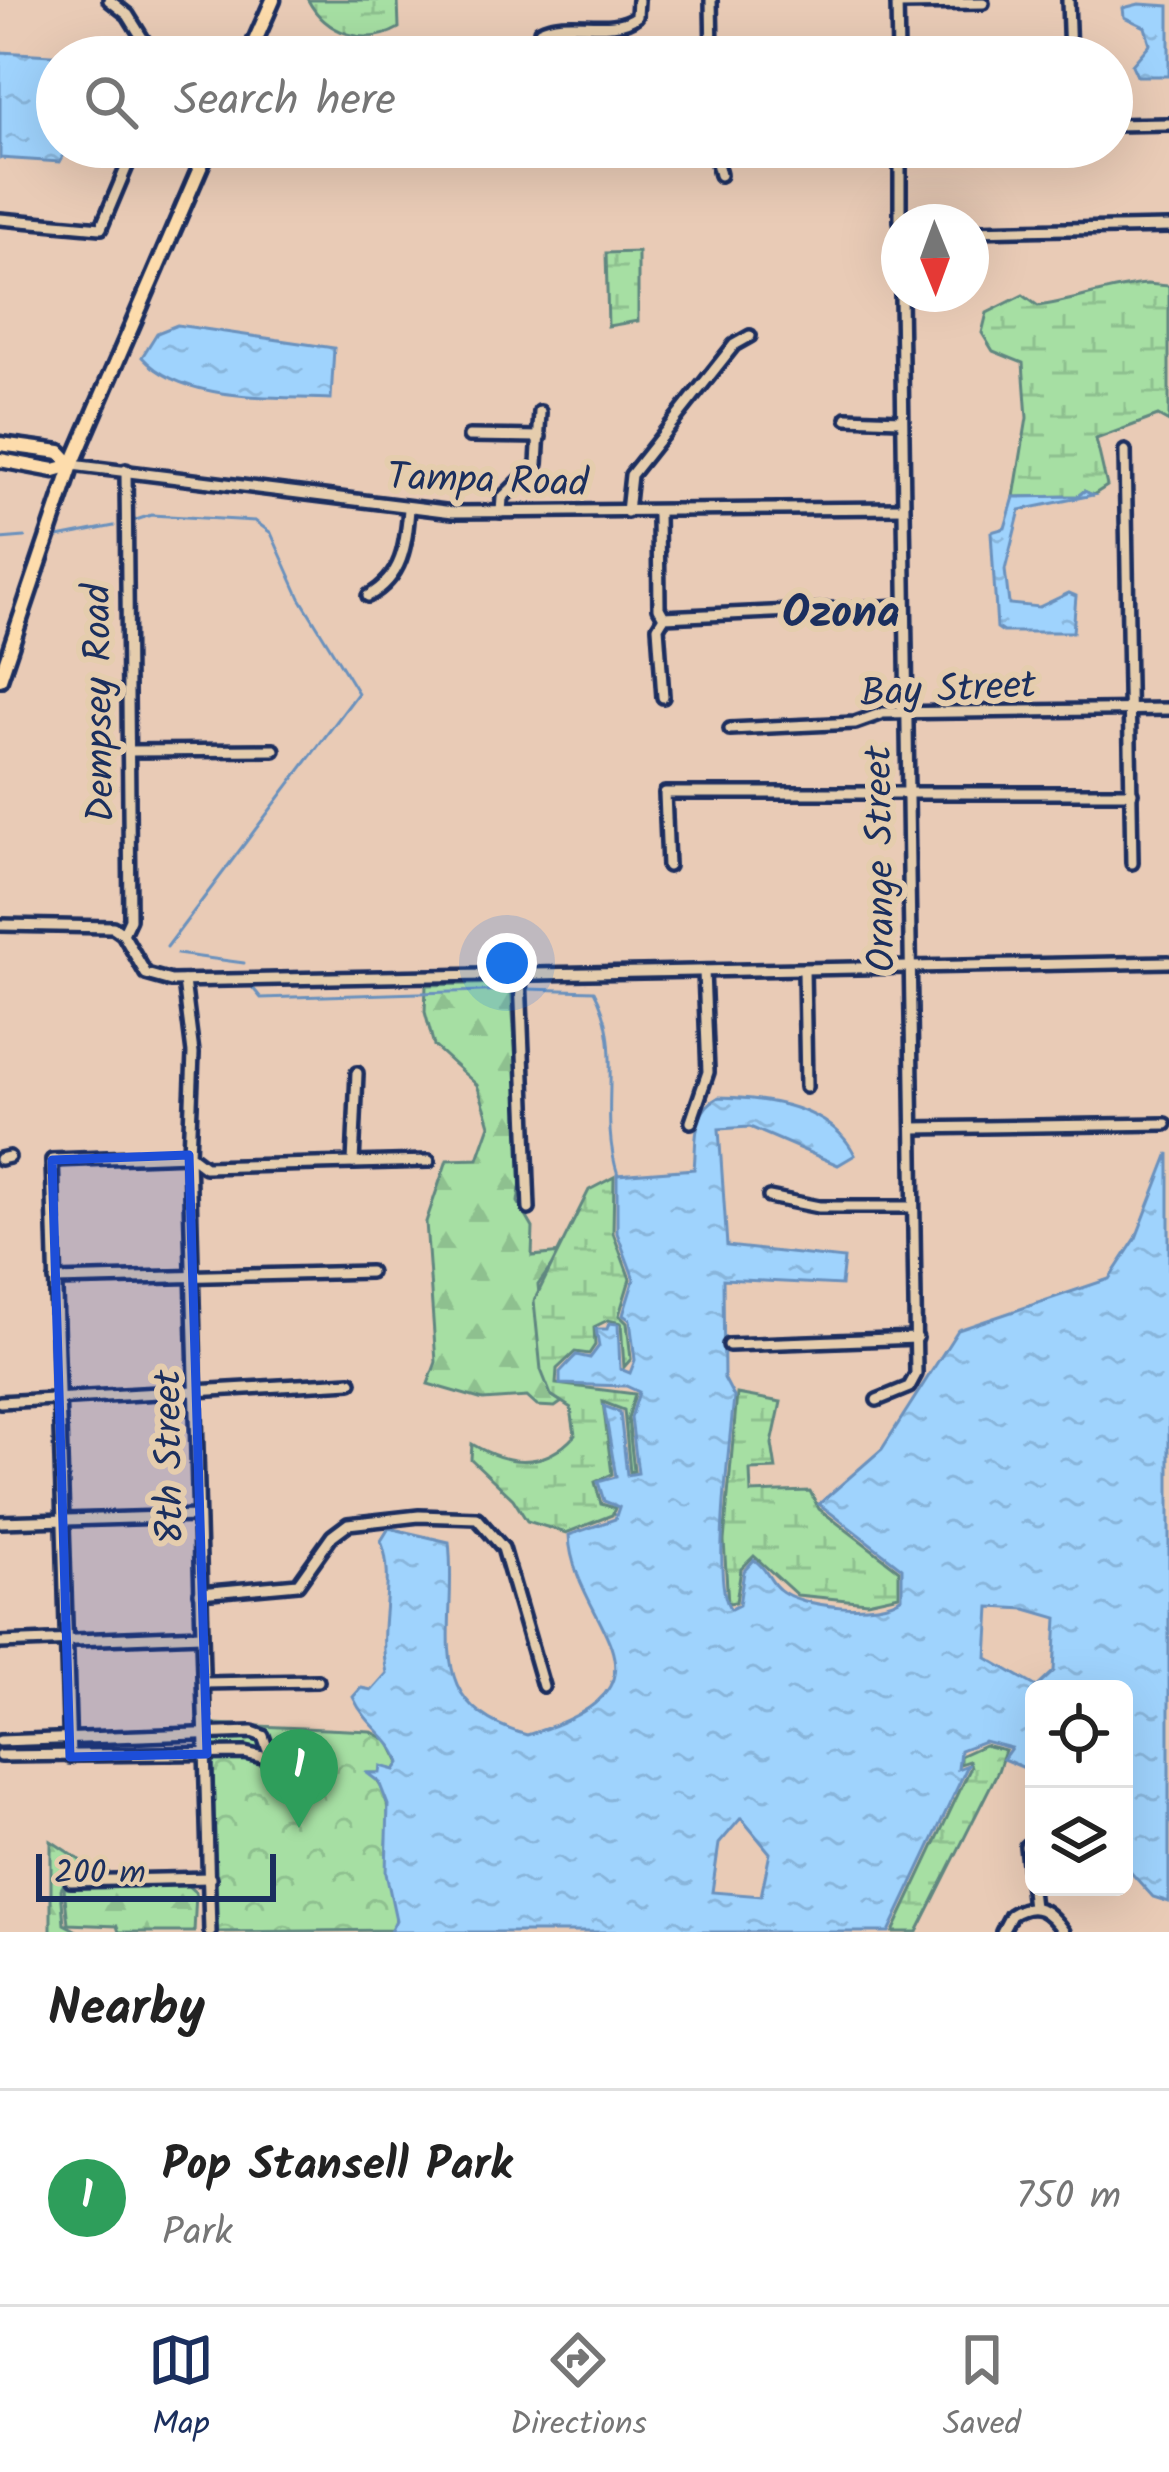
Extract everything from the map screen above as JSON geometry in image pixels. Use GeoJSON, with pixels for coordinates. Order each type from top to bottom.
{"type":"FeatureCollection","features":[{"type":"Feature","properties":{"kind":"main road"},"geometry":{"type":"LineString","coordinates":[[257,36],[273,0]]}},
{"type":"Feature","properties":{"kind":"main road"},"geometry":{"type":"LineString","coordinates":[[0,679],[72,466],[200,168]]}},
{"type":"Feature","properties":{"kind":"main road","name":"Tampa Road"},"geometry":{"type":"LineString","coordinates":[[0,443],[60,452],[72,466],[54,470],[0,460]]}},
{"type":"Feature","properties":{"kind":"street"},"geometry":{"type":"LineString","coordinates":[[109,0],[128,15],[141,36]]}},
{"type":"Feature","properties":{"kind":"street"},"geometry":{"type":"LineString","coordinates":[[540,36],[540,31],[557,25],[627,23],[637,16],[638,0]]}},
{"type":"Feature","properties":{"kind":"street"},"geometry":{"type":"LineString","coordinates":[[711,0],[712,36]]}},
{"type":"Feature","properties":{"kind":"street"},"geometry":{"type":"LineString","coordinates":[[1068,0],[1069,36]]}},
{"type":"Feature","properties":{"kind":"street"},"geometry":{"type":"LineString","coordinates":[[898,36],[897,2],[983,3]]}},
{"type":"Feature","properties":{"kind":"street"},"geometry":{"type":"LineString","coordinates":[[1133,125],[1169,124]]}},
{"type":"Feature","properties":{"kind":"street"},"geometry":{"type":"LineString","coordinates":[[0,219],[101,228],[126,168]]}},
{"type":"Feature","properties":{"kind":"street"},"geometry":{"type":"LineString","coordinates":[[717,168],[719,176]]}},
{"type":"Feature","properties":{"kind":"street"},"geometry":{"type":"LineString","coordinates":[[899,168],[900,204]]}},
{"type":"Feature","properties":{"kind":"street"},"geometry":{"type":"LineString","coordinates":[[989,231],[1169,227]]}},
{"type":"Feature","properties":{"kind":"street","name":"Orange Street"},"geometry":{"type":"LineString","coordinates":[[877,1400],[914,1381],[917,1338],[901,312]]}},
{"type":"Feature","properties":{"kind":"street"},"geometry":{"type":"LineString","coordinates":[[627,512],[631,475],[734,345],[750,336]]}},
{"type":"Feature","properties":{"kind":"street"},"geometry":{"type":"LineString","coordinates":[[501,512],[502,498],[537,464],[540,412]]}},
{"type":"Feature","properties":{"kind":"street"},"geometry":{"type":"LineString","coordinates":[[847,418],[900,420]]}},
{"type":"Feature","properties":{"kind":"street"},"geometry":{"type":"LineString","coordinates":[[469,436],[540,437]]}},
{"type":"Feature","properties":{"kind":"street"},"geometry":{"type":"LineString","coordinates":[[1125,451],[1132,863]]}},
{"type":"Feature","properties":{"kind":"street","name":"Tampa Road"},"geometry":{"type":"LineString","coordinates":[[72,466],[409,509],[904,508]]}},
{"type":"Feature","properties":{"kind":"street","name":"Dempsey Road"},"geometry":{"type":"LineString","coordinates":[[123,934],[130,919],[126,470]]}},
{"type":"Feature","properties":{"kind":"street"},"geometry":{"type":"LineString","coordinates":[[368,596],[392,578],[402,560],[409,509]]}},
{"type":"Feature","properties":{"kind":"street"},"geometry":{"type":"LineString","coordinates":[[658,512],[663,698]]}},
{"type":"Feature","properties":{"kind":"street"},"geometry":{"type":"LineString","coordinates":[[664,617],[904,606]]}},
{"type":"Feature","properties":{"kind":"street","name":"Bay Street"},"geometry":{"type":"LineString","coordinates":[[730,729],[855,723],[884,713],[1169,709]]}},
{"type":"Feature","properties":{"kind":"street"},"geometry":{"type":"LineString","coordinates":[[128,751],[274,750]]}},
{"type":"Feature","properties":{"kind":"street"},"geometry":{"type":"LineString","coordinates":[[668,866],[665,793],[1132,793]]}},
{"type":"Feature","properties":{"kind":"street"},"geometry":{"type":"LineString","coordinates":[[0,926],[104,924],[123,934],[152,978],[184,981],[1169,962]]}},
{"type":"Feature","properties":{"kind":"street"},"geometry":{"type":"LineString","coordinates":[[805,970],[806,1087]]}},
{"type":"Feature","properties":{"kind":"street"},"geometry":{"type":"LineString","coordinates":[[692,1122],[708,1072],[704,971]]}},
{"type":"Feature","properties":{"kind":"street"},"geometry":{"type":"LineString","coordinates":[[520,976],[530,1209]]}},
{"type":"Feature","properties":{"kind":"street","name":"8th Street"},"geometry":{"type":"LineString","coordinates":[[184,981],[193,1053],[189,1155],[210,1932]]}},
{"type":"Feature","properties":{"kind":"street"},"geometry":{"type":"LineString","coordinates":[[353,1162],[357,1073]]}},
{"type":"Feature","properties":{"kind":"street"},"geometry":{"type":"LineString","coordinates":[[913,1128],[1166,1124]]}},
{"type":"Feature","properties":{"kind":"street"},"geometry":{"type":"LineString","coordinates":[[70,1757],[52,1160],[189,1155],[205,1167],[429,1161]]}},
{"type":"Feature","properties":{"kind":"street"},"geometry":{"type":"LineString","coordinates":[[769,1197],[819,1207],[913,1207]]}},
{"type":"Feature","properties":{"kind":"street"},"geometry":{"type":"LineString","coordinates":[[55,1280],[370,1272]]}},
{"type":"Feature","properties":{"kind":"street"},"geometry":{"type":"LineString","coordinates":[[729,1345],[917,1338]]}},
{"type":"Feature","properties":{"kind":"street"},"geometry":{"type":"LineString","coordinates":[[0,1402],[351,1382]]}},
{"type":"Feature","properties":{"kind":"street"},"geometry":{"type":"LineString","coordinates":[[0,1522],[198,1516]]}},
{"type":"Feature","properties":{"kind":"street"},"geometry":{"type":"LineString","coordinates":[[200,1593],[298,1584],[332,1536],[359,1521],[477,1518],[503,1548],[543,1686]]}},
{"type":"Feature","properties":{"kind":"street"},"geometry":{"type":"LineString","coordinates":[[0,1643],[201,1636]]}},
{"type":"Feature","properties":{"kind":"street"},"geometry":{"type":"LineString","coordinates":[[205,1683],[317,1682]]}},
{"type":"Feature","properties":{"kind":"street"},"geometry":{"type":"LineString","coordinates":[[0,1742],[207,1732],[263,1736],[271,1759],[260,1754],[0,1756]]}},
{"type":"Feature","properties":{"kind":"street"},"geometry":{"type":"LineString","coordinates":[[71,1881],[209,1878]]}},
{"type":"Feature","properties":{"kind":"street"},"geometry":{"type":"LineString","coordinates":[[1032,1896],[1033,1907]]}},
{"type":"Feature","properties":{"kind":"street"},"geometry":{"type":"LineString","coordinates":[[1002,1932],[1011,1915],[1033,1907],[1046,1909],[1064,1932]]}},
{"type":"Feature","properties":{"kind":"highlighted area"},"geometry":{"type":"Polygon","coordinates":[[[189,1155],[207,1754],[70,1757],[52,1160],[189,1155]]]}},
{"type":"Feature","properties":{"kind":"green space"},"geometry":{"type":"Polygon","coordinates":[[[308,0],[398,0],[399,28],[373,36],[348,34],[325,21],[308,0]]]}},
{"type":"Feature","properties":{"kind":"green space"},"geometry":{"type":"Polygon","coordinates":[[[638,252],[638,321],[608,326],[606,253],[638,252]]]}},
{"type":"Feature","properties":{"kind":"green space"},"geometry":{"type":"Polygon","coordinates":[[[1169,286],[1169,422],[1158,416],[1096,439],[1107,486],[1093,495],[1084,491],[1078,496],[1014,497],[1027,418],[1023,363],[993,351],[982,333],[987,313],[1023,295],[1038,306],[1119,288],[1169,286]]]}},
{"type":"Feature","properties":{"kind":"green space"},"geometry":{"type":"Polygon","coordinates":[[[511,983],[523,1167],[518,1202],[533,1228],[532,1256],[561,1253],[538,1285],[551,1395],[562,1402],[555,1407],[537,1406],[527,1397],[483,1400],[428,1384],[436,1362],[426,1222],[447,1160],[478,1159],[490,1125],[477,1085],[434,1046],[425,1012],[426,985],[511,983]]]}},
{"type":"Feature","properties":{"kind":"green space"},"geometry":{"type":"Polygon","coordinates":[[[614,1177],[613,1233],[630,1279],[619,1315],[627,1323],[631,1359],[624,1367],[621,1323],[608,1320],[594,1327],[595,1345],[589,1354],[575,1352],[557,1369],[556,1384],[635,1394],[628,1418],[634,1471],[630,1472],[624,1410],[603,1402],[612,1474],[595,1482],[601,1504],[615,1508],[612,1515],[566,1533],[527,1521],[513,1499],[471,1459],[472,1444],[499,1457],[539,1459],[575,1435],[571,1408],[551,1395],[541,1370],[534,1301],[589,1190],[614,1177]]]}},
{"type":"Feature","properties":{"kind":"green space"},"geometry":{"type":"Polygon","coordinates":[[[737,1394],[781,1402],[772,1444],[776,1469],[750,1470],[751,1493],[810,1491],[819,1509],[899,1570],[899,1595],[867,1602],[797,1595],[754,1556],[741,1569],[736,1602],[728,1603],[724,1541],[737,1394]]]}},
{"type":"Feature","properties":{"kind":"green space"},"geometry":{"type":"Polygon","coordinates":[[[213,1724],[370,1731],[389,1741],[400,1763],[395,1770],[381,1767],[381,1773],[370,1773],[388,1807],[387,1873],[395,1908],[394,1930],[215,1932],[213,1724]]]}},
{"type":"Feature","properties":{"kind":"green space"},"geometry":{"type":"Polygon","coordinates":[[[984,1745],[1005,1750],[998,1771],[917,1932],[893,1932],[971,1767],[969,1761],[960,1764],[960,1756],[984,1745]]]}},
{"type":"Feature","properties":{"kind":"green space"},"geometry":{"type":"Polygon","coordinates":[[[51,1841],[104,1876],[68,1877],[61,1889],[64,1924],[79,1932],[51,1932],[51,1841]]]}},
{"type":"Feature","properties":{"kind":"green space"},"geometry":{"type":"Polygon","coordinates":[[[187,1885],[196,1893],[194,1932],[119,1932],[117,1926],[68,1924],[64,1888],[187,1885]]]}},
{"type":"Feature","properties":{"kind":"water"},"geometry":{"type":"Polygon","coordinates":[[[1169,6],[1169,76],[1137,76],[1133,64],[1150,44],[1145,27],[1124,17],[1123,8],[1169,6]]]}},
{"type":"Feature","properties":{"kind":"water"},"geometry":{"type":"Polygon","coordinates":[[[0,52],[36,54],[36,160],[0,158],[0,52]]]}},
{"type":"Feature","properties":{"kind":"water"},"geometry":{"type":"Polygon","coordinates":[[[177,325],[334,348],[331,399],[257,397],[181,383],[142,357],[157,333],[177,325]]]}},
{"type":"Feature","properties":{"kind":"water"},"geometry":{"type":"Polygon","coordinates":[[[1084,491],[1093,495],[1020,510],[1005,570],[1009,604],[1039,607],[1069,593],[1076,596],[1073,632],[1003,632],[997,628],[991,532],[1005,528],[1014,497],[1078,496],[1084,491]]]}},
{"type":"Feature","properties":{"kind":"water"},"geometry":{"type":"Polygon","coordinates":[[[719,1097],[797,1108],[831,1126],[855,1155],[838,1165],[750,1127],[719,1129],[727,1246],[844,1259],[841,1285],[723,1279],[724,1378],[734,1397],[722,1543],[725,1596],[731,1609],[739,1605],[744,1571],[754,1560],[779,1589],[804,1601],[859,1607],[902,1597],[902,1568],[819,1504],[882,1449],[958,1330],[1109,1279],[1136,1238],[1169,1153],[1169,1902],[1153,1897],[1133,1875],[1133,1680],[1044,1680],[1054,1671],[1057,1618],[1026,1609],[990,1607],[987,1658],[1025,1680],[1025,1768],[1003,1759],[1011,1748],[984,1741],[960,1750],[958,1769],[968,1765],[889,1932],[390,1932],[396,1920],[386,1873],[388,1805],[379,1782],[367,1773],[380,1773],[381,1766],[395,1770],[400,1763],[353,1697],[361,1688],[372,1690],[387,1673],[387,1571],[381,1541],[389,1528],[449,1542],[450,1660],[470,1704],[492,1721],[527,1735],[577,1715],[604,1694],[614,1672],[612,1649],[575,1567],[569,1535],[615,1519],[619,1507],[604,1501],[598,1482],[616,1477],[604,1406],[620,1412],[627,1475],[638,1473],[631,1418],[639,1392],[626,1386],[560,1384],[560,1372],[576,1355],[590,1358],[599,1346],[596,1329],[607,1329],[609,1323],[618,1324],[620,1369],[630,1373],[635,1360],[630,1320],[623,1315],[634,1279],[617,1233],[617,1175],[694,1169],[697,1128],[704,1110],[719,1097]],[[741,1818],[719,1844],[712,1892],[761,1896],[770,1853],[741,1818]]]}},
{"type":"Feature","properties":{"kind":"waterway"},"geometry":{"type":"LineString","coordinates":[[133,521],[151,515],[255,521],[271,533],[300,598],[358,693],[167,947]]}},
{"type":"Feature","properties":{"kind":"waterway"},"geometry":{"type":"LineString","coordinates":[[58,537],[114,526]]}},
{"type":"Feature","properties":{"kind":"waterway"},"geometry":{"type":"LineString","coordinates":[[0,539],[25,537]]}},
{"type":"Feature","properties":{"kind":"waterway"},"geometry":{"type":"LineString","coordinates":[[177,954],[244,963]]}},
{"type":"Feature","properties":{"kind":"waterway"},"geometry":{"type":"LineString","coordinates":[[252,987],[261,998],[514,990]]}},
{"type":"Feature","properties":{"kind":"waterway"},"geometry":{"type":"LineString","coordinates":[[527,989],[594,991],[608,1036],[610,1127],[618,1175]]}},
{"type":"Feature","properties":{"kind":"place","name":"Pop Stansell Park"},"geometry":{"type":"Point","coordinates":[299,1828]}},
{"type":"Feature","properties":{"kind":"district","name":"Ozona"},"geometry":{"type":"Point","coordinates":[841,611]}}]}
